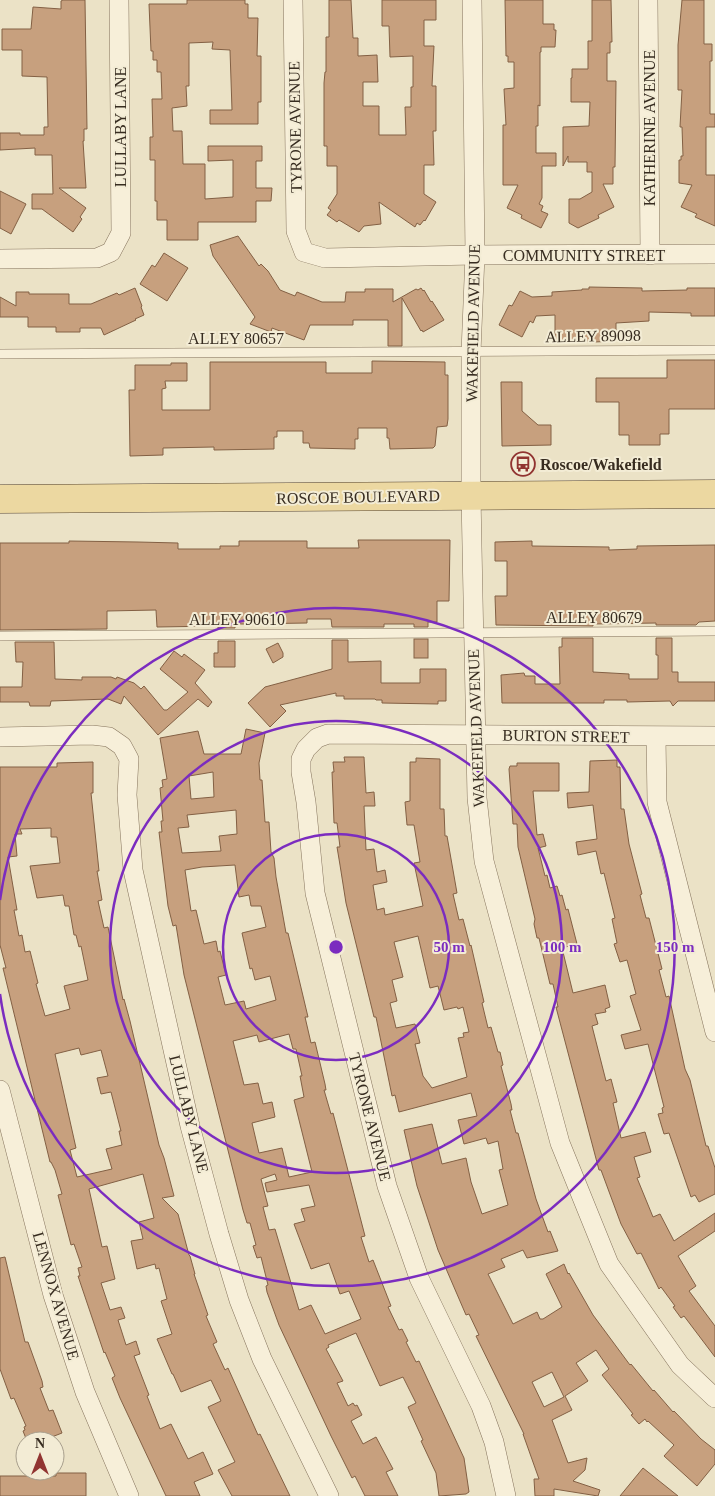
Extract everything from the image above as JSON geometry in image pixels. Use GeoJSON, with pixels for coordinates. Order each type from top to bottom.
{"type":"FeatureCollection","features":[{"type":"Feature","properties":{"kind":"main road","name":"ROSCOE BOULEVARD"},"geometry":{"type":"LineString","coordinates":[[0,499],[715,494]]}},
{"type":"Feature","properties":{"kind":"street","name":"LULLABY LANE"},"geometry":{"type":"LineString","coordinates":[[0,259],[97,258],[111,252],[121,233],[119,0]]}},
{"type":"Feature","properties":{"kind":"street","name":"TYRONE AVENUE"},"geometry":{"type":"LineString","coordinates":[[293,0],[296,231],[304,252]]}},
{"type":"Feature","properties":{"kind":"street","name":"WAKEFIELD AVENUE"},"geometry":{"type":"LineString","coordinates":[[472,0],[475,255],[471,352],[471,496],[474,735],[477,798],[484,861],[560,1143],[609,1264],[680,1365],[715,1398]]}},
{"type":"Feature","properties":{"kind":"street","name":"KATHERINE AVENUE"},"geometry":{"type":"LineString","coordinates":[[648,0],[650,255]]}},
{"type":"Feature","properties":{"kind":"street","name":"COMMUNITY STREET"},"geometry":{"type":"LineString","coordinates":[[304,252],[325,258],[715,254]]}},
{"type":"Feature","properties":{"kind":"street","name":"TYRONE AVENUE"},"geometry":{"type":"LineString","coordinates":[[328,734],[317,738],[306,749],[301,760],[315,893],[387,1186],[419,1278],[481,1406],[494,1442],[506,1496]]}},
{"type":"Feature","properties":{"kind":"street","name":"BURTON STREET"},"geometry":{"type":"LineString","coordinates":[[328,734],[715,736]]}},
{"type":"Feature","properties":{"kind":"street","name":"LULLABY LANE"},"geometry":{"type":"LineString","coordinates":[[0,737],[92,735],[109,737],[122,746],[128,759],[128,795],[135,878],[190,1126],[219,1234],[239,1300],[262,1359],[329,1496]]}},
{"type":"Feature","properties":{"kind":"street"},"geometry":{"type":"LineString","coordinates":[[656,737],[657,802],[715,1032]]}},
{"type":"Feature","properties":{"kind":"street","name":"LENNOX AVENUE"},"geometry":{"type":"LineString","coordinates":[[0,1090],[53,1294],[85,1392],[129,1496]]}},
{"type":"Feature","properties":{"kind":"lane","name":"ALLEY 89098"},"geometry":{"type":"LineString","coordinates":[[471,352],[715,350]]}},
{"type":"Feature","properties":{"kind":"lane","name":"ALLEY 80657"},"geometry":{"type":"LineString","coordinates":[[0,354],[471,352]]}},
{"type":"Feature","properties":{"kind":"lane","name":"ALLEY 80679"},"geometry":{"type":"LineString","coordinates":[[473,632],[715,631]]}},
{"type":"Feature","properties":{"kind":"lane","name":"ALLEY 90610"},"geometry":{"type":"LineString","coordinates":[[0,636],[473,632]]}},
{"type":"Feature","properties":{"kind":"building"},"geometry":{"type":"Polygon","coordinates":[[[85,0],[87,129],[84,129],[83,141],[86,188],[59,188],[86,208],[80,217],[82,219],[73,232],[42,209],[32,209],[32,194],[53,194],[52,155],[35,155],[35,148],[0,150],[0,133],[44,135],[44,127],[48,127],[47,77],[22,76],[22,50],[2,50],[2,29],[31,29],[33,7],[61,9],[61,1],[85,0]]]}},
{"type":"Feature","properties":{"kind":"building"},"geometry":{"type":"Polygon","coordinates":[[[187,0],[245,0],[245,4],[248,4],[248,18],[258,18],[257,56],[261,56],[261,102],[258,102],[258,124],[210,124],[210,110],[232,110],[230,50],[212,49],[213,42],[189,43],[189,86],[186,86],[187,106],[172,108],[173,131],[182,131],[183,164],[205,164],[205,199],[233,197],[233,160],[208,161],[208,146],[262,146],[262,161],[256,161],[256,188],[272,188],[271,201],[256,201],[256,222],[198,222],[198,240],[167,240],[167,220],[157,220],[155,160],[150,160],[150,137],[153,137],[152,99],[162,99],[161,72],[157,72],[157,60],[153,60],[153,51],[151,51],[149,4],[187,4],[187,0]]]}},
{"type":"Feature","properties":{"kind":"building"},"geometry":{"type":"Polygon","coordinates":[[[329,0],[351,0],[353,38],[358,38],[358,56],[377,55],[378,82],[363,82],[363,106],[379,106],[379,135],[406,135],[405,107],[411,107],[413,56],[390,57],[389,26],[382,26],[382,0],[436,0],[436,20],[424,20],[424,46],[434,46],[432,86],[436,86],[436,131],[433,131],[434,165],[424,165],[424,194],[436,202],[425,221],[420,225],[417,223],[415,227],[379,202],[381,224],[364,226],[359,232],[327,215],[331,210],[328,208],[337,194],[337,166],[327,166],[327,146],[324,146],[324,83],[326,72],[326,37],[329,37],[329,0]]]}},
{"type":"Feature","properties":{"kind":"building"},"geometry":{"type":"Polygon","coordinates":[[[505,0],[543,0],[543,24],[554,24],[554,30],[556,30],[555,47],[541,47],[540,52],[540,106],[538,105],[538,126],[536,126],[536,153],[556,153],[556,166],[542,166],[542,198],[539,204],[543,206],[541,211],[548,214],[541,228],[521,218],[522,215],[507,208],[518,185],[503,185],[503,125],[506,125],[504,89],[514,88],[514,62],[508,62],[508,56],[506,56],[505,0]]]}},
{"type":"Feature","properties":{"kind":"building"},"geometry":{"type":"Polygon","coordinates":[[[592,0],[611,0],[612,42],[610,42],[610,53],[607,53],[607,81],[616,81],[615,167],[613,167],[613,184],[603,184],[614,207],[598,215],[599,218],[578,228],[569,223],[569,199],[580,199],[592,192],[592,172],[587,172],[587,162],[568,162],[568,156],[563,166],[563,127],[589,126],[590,102],[571,102],[571,78],[572,69],[588,69],[588,41],[592,41],[592,0]]]}},
{"type":"Feature","properties":{"kind":"building"},"geometry":{"type":"Polygon","coordinates":[[[682,0],[704,0],[704,44],[712,44],[712,61],[710,61],[710,114],[715,114],[715,127],[706,127],[706,175],[715,175],[715,226],[695,217],[697,214],[681,207],[692,185],[679,183],[679,160],[683,156],[682,127],[680,127],[682,90],[678,90],[678,45],[682,0]]]}},
{"type":"Feature","properties":{"kind":"building"},"geometry":{"type":"Polygon","coordinates":[[[0,191],[26,204],[11,234],[0,228],[0,191]]]}},
{"type":"Feature","properties":{"kind":"building"},"geometry":{"type":"Polygon","coordinates":[[[238,236],[259,266],[261,264],[268,271],[280,290],[295,296],[297,292],[322,302],[345,302],[346,292],[365,292],[365,289],[393,289],[393,302],[421,288],[444,320],[423,332],[421,331],[402,298],[402,346],[388,346],[388,320],[353,320],[353,325],[310,325],[304,340],[272,328],[271,332],[250,324],[255,317],[213,256],[210,245],[238,236]]]}},
{"type":"Feature","properties":{"kind":"building"},"geometry":{"type":"Polygon","coordinates":[[[164,253],[188,268],[167,301],[140,284],[152,265],[155,267],[164,253]]]}},
{"type":"Feature","properties":{"kind":"building"},"geometry":{"type":"Polygon","coordinates":[[[589,287],[642,288],[642,291],[715,288],[715,316],[691,316],[691,313],[649,312],[649,321],[616,323],[616,341],[594,342],[555,341],[555,315],[536,316],[533,323],[530,321],[522,337],[499,325],[509,305],[512,306],[520,291],[532,297],[552,296],[552,292],[582,290],[589,289],[589,287]]]}},
{"type":"Feature","properties":{"kind":"building"},"geometry":{"type":"Polygon","coordinates":[[[135,288],[144,315],[104,335],[101,328],[80,328],[80,332],[56,332],[56,327],[28,327],[28,317],[0,317],[0,297],[16,306],[16,292],[29,292],[29,294],[69,294],[69,304],[91,304],[135,288]]]}},
{"type":"Feature","properties":{"kind":"building"},"geometry":{"type":"Polygon","coordinates":[[[667,360],[715,360],[715,409],[669,409],[669,434],[660,434],[660,445],[629,445],[629,435],[619,435],[619,402],[596,402],[596,378],[667,378],[667,360]]]}},
{"type":"Feature","properties":{"kind":"building"},"geometry":{"type":"Polygon","coordinates":[[[372,361],[445,362],[445,375],[448,375],[448,419],[447,426],[437,427],[435,446],[433,448],[390,449],[387,428],[358,428],[358,439],[355,439],[355,449],[310,448],[309,443],[303,443],[303,431],[277,431],[277,437],[274,437],[274,449],[214,450],[214,447],[163,448],[163,455],[130,456],[129,390],[135,390],[135,365],[187,363],[187,381],[165,381],[166,388],[162,389],[162,410],[210,410],[210,362],[326,362],[326,373],[372,373],[372,361]]]}},
{"type":"Feature","properties":{"kind":"building"},"geometry":{"type":"Polygon","coordinates":[[[501,382],[522,382],[522,411],[538,425],[551,425],[551,445],[502,446],[501,382]]]}},
{"type":"Feature","properties":{"kind":"building"},"geometry":{"type":"Polygon","coordinates":[[[358,540],[450,540],[449,601],[437,601],[437,622],[428,622],[428,627],[414,627],[414,624],[384,624],[384,627],[332,627],[331,619],[307,619],[307,623],[235,624],[235,628],[218,628],[218,626],[157,627],[156,610],[107,611],[107,629],[0,630],[0,543],[69,543],[69,541],[178,543],[178,549],[220,549],[220,546],[239,546],[239,541],[307,541],[307,548],[359,548],[358,540]]]}},
{"type":"Feature","properties":{"kind":"building"},"geometry":{"type":"Polygon","coordinates":[[[532,541],[532,546],[609,547],[609,550],[637,549],[637,546],[715,545],[715,621],[699,622],[696,625],[656,625],[656,623],[593,624],[593,626],[496,625],[495,596],[507,596],[507,561],[495,561],[495,542],[532,541]]]}},
{"type":"Feature","properties":{"kind":"building"},"geometry":{"type":"Polygon","coordinates":[[[562,638],[593,638],[593,672],[629,674],[629,679],[658,679],[656,638],[672,638],[672,672],[678,672],[678,682],[715,682],[715,701],[678,701],[673,706],[670,701],[627,702],[627,700],[604,700],[604,703],[502,703],[501,675],[524,673],[525,676],[535,676],[535,684],[560,684],[559,647],[562,647],[562,638]]]}},
{"type":"Feature","properties":{"kind":"building"},"geometry":{"type":"Polygon","coordinates":[[[414,639],[428,639],[428,658],[414,658],[414,639]]]}},
{"type":"Feature","properties":{"kind":"building"},"geometry":{"type":"Polygon","coordinates":[[[332,640],[348,640],[348,662],[381,661],[381,683],[420,683],[420,669],[446,669],[446,701],[438,701],[438,704],[382,703],[382,700],[375,699],[344,699],[344,696],[336,696],[336,693],[280,705],[286,711],[270,727],[248,703],[265,687],[332,669],[332,640]]]}},
{"type":"Feature","properties":{"kind":"building"},"geometry":{"type":"Polygon","coordinates":[[[218,641],[235,641],[235,667],[214,667],[214,653],[218,653],[218,641]]]}},
{"type":"Feature","properties":{"kind":"building"},"geometry":{"type":"Polygon","coordinates":[[[15,642],[54,642],[55,679],[82,680],[82,677],[111,677],[116,679],[117,677],[134,683],[141,689],[144,686],[164,710],[167,710],[188,692],[160,669],[174,651],[182,657],[184,654],[205,670],[195,683],[212,702],[208,707],[198,699],[158,735],[124,696],[121,704],[108,699],[51,701],[50,706],[30,706],[29,702],[0,702],[0,687],[22,687],[23,662],[16,662],[15,642]]]}},
{"type":"Feature","properties":{"kind":"building"},"geometry":{"type":"Polygon","coordinates":[[[278,643],[283,657],[273,663],[266,649],[278,643]]]}},
{"type":"Feature","properties":{"kind":"building"},"geometry":{"type":"Polygon","coordinates":[[[246,729],[265,733],[259,763],[260,780],[262,780],[265,822],[269,822],[271,852],[274,858],[286,933],[288,933],[308,1017],[305,1017],[311,1043],[315,1042],[325,1084],[326,1090],[324,1090],[331,1114],[333,1113],[365,1236],[361,1237],[369,1262],[373,1260],[391,1306],[388,1307],[399,1330],[402,1329],[416,1362],[419,1361],[464,1458],[469,1492],[466,1494],[439,1496],[436,1473],[408,1407],[416,1403],[403,1377],[380,1386],[356,1333],[328,1345],[329,1347],[326,1349],[343,1381],[337,1383],[348,1406],[353,1403],[355,1406],[357,1405],[362,1415],[351,1421],[363,1444],[376,1437],[393,1469],[386,1472],[398,1496],[365,1496],[355,1476],[352,1478],[279,1325],[267,1292],[266,1286],[268,1285],[261,1257],[257,1258],[253,1246],[256,1245],[250,1223],[247,1223],[243,1210],[184,975],[176,925],[173,926],[168,906],[159,832],[162,832],[161,821],[163,821],[160,788],[163,787],[162,780],[167,779],[160,738],[198,731],[204,754],[241,754],[246,729]],[[213,772],[189,776],[191,799],[214,797],[213,772]],[[236,810],[187,815],[189,827],[178,828],[182,853],[221,851],[219,836],[237,834],[236,810]],[[235,865],[185,870],[191,911],[196,910],[204,944],[216,941],[218,952],[220,951],[226,975],[218,977],[225,1005],[244,1001],[246,1009],[276,1000],[270,976],[255,980],[252,968],[250,969],[242,933],[266,927],[261,906],[251,906],[249,895],[239,897],[235,865]],[[289,1034],[259,1042],[257,1035],[233,1041],[244,1085],[258,1083],[263,1104],[272,1102],[275,1117],[252,1123],[259,1153],[282,1148],[289,1177],[312,1172],[294,1100],[304,1097],[296,1049],[293,1049],[289,1034]],[[275,1174],[261,1179],[268,1206],[263,1207],[269,1230],[275,1229],[299,1310],[311,1305],[325,1334],[361,1319],[349,1291],[340,1294],[329,1263],[311,1269],[294,1224],[305,1221],[301,1209],[315,1206],[309,1185],[267,1192],[265,1183],[277,1180],[275,1174]]]}},
{"type":"Feature","properties":{"kind":"building"},"geometry":{"type":"Polygon","coordinates":[[[344,757],[364,757],[366,793],[374,792],[375,806],[364,806],[366,850],[374,849],[377,872],[385,870],[387,882],[373,885],[377,910],[384,908],[385,915],[423,906],[414,863],[420,862],[414,825],[407,825],[405,802],[410,801],[410,762],[416,762],[416,758],[440,759],[440,809],[444,809],[445,836],[447,836],[457,893],[453,894],[459,920],[463,919],[471,945],[488,1028],[491,1027],[498,1052],[500,1052],[503,1065],[501,1066],[516,1133],[518,1133],[536,1199],[548,1232],[550,1231],[558,1251],[527,1258],[523,1250],[501,1259],[505,1267],[488,1274],[513,1324],[537,1312],[540,1319],[543,1319],[562,1307],[546,1274],[564,1264],[593,1315],[630,1365],[673,1412],[715,1450],[715,1464],[697,1486],[664,1456],[674,1445],[648,1421],[645,1419],[639,1424],[631,1415],[633,1414],[602,1375],[609,1369],[596,1350],[576,1363],[588,1381],[565,1396],[572,1410],[552,1420],[568,1463],[587,1458],[585,1470],[573,1481],[600,1490],[598,1496],[554,1489],[554,1496],[535,1496],[534,1479],[539,1479],[524,1434],[476,1336],[479,1335],[469,1314],[466,1315],[438,1250],[417,1186],[404,1130],[432,1124],[442,1164],[466,1158],[471,1182],[482,1214],[508,1205],[499,1170],[503,1169],[498,1141],[488,1144],[486,1138],[464,1144],[458,1120],[477,1116],[471,1093],[399,1112],[395,1095],[392,1096],[376,1017],[374,1017],[346,903],[337,847],[340,847],[337,823],[334,823],[332,772],[334,772],[333,762],[345,762],[344,757]],[[418,936],[394,942],[403,977],[392,980],[397,1001],[390,1003],[396,1028],[415,1024],[420,1043],[415,1044],[423,1076],[432,1088],[467,1077],[458,1038],[464,1037],[463,1033],[469,1032],[463,1007],[444,1010],[438,986],[430,988],[418,936]],[[552,1372],[532,1382],[544,1407],[564,1397],[552,1372]]]}},
{"type":"Feature","properties":{"kind":"building"},"geometry":{"type":"Polygon","coordinates":[[[617,760],[617,767],[620,767],[621,809],[624,809],[629,844],[642,894],[640,895],[646,918],[649,918],[662,969],[659,970],[666,997],[669,996],[685,1069],[690,1080],[706,1146],[708,1146],[715,1168],[715,1194],[699,1202],[695,1195],[691,1197],[669,1133],[664,1134],[658,1114],[663,1113],[662,1108],[664,1107],[648,1044],[625,1049],[621,1035],[641,1030],[630,996],[636,994],[627,960],[620,962],[614,944],[617,943],[612,919],[615,918],[604,873],[601,874],[596,851],[578,855],[576,842],[597,839],[593,805],[568,808],[567,793],[589,792],[590,761],[617,760]]]}},
{"type":"Feature","properties":{"kind":"building"},"geometry":{"type":"Polygon","coordinates":[[[93,762],[93,793],[91,793],[99,871],[97,871],[102,900],[98,901],[104,928],[108,927],[123,1000],[130,1021],[159,1145],[174,1196],[162,1198],[178,1214],[194,1274],[208,1315],[206,1316],[217,1342],[213,1344],[225,1370],[228,1368],[258,1435],[260,1434],[290,1496],[232,1496],[218,1470],[235,1462],[208,1407],[221,1401],[211,1380],[181,1392],[172,1374],[157,1339],[172,1334],[161,1301],[167,1299],[159,1268],[156,1269],[155,1264],[137,1269],[131,1241],[143,1239],[139,1222],[154,1218],[143,1174],[89,1189],[102,1247],[107,1246],[115,1279],[101,1283],[110,1310],[121,1307],[125,1318],[118,1320],[126,1345],[136,1341],[140,1354],[134,1356],[160,1429],[171,1424],[188,1459],[203,1452],[213,1474],[194,1482],[200,1496],[166,1496],[112,1378],[115,1376],[104,1353],[78,1276],[80,1276],[78,1268],[82,1267],[74,1244],[71,1245],[58,1195],[62,1194],[55,1170],[50,1162],[3,968],[6,968],[0,945],[0,767],[57,767],[57,763],[93,762]],[[51,828],[20,829],[22,834],[15,834],[17,856],[8,857],[17,910],[14,910],[19,936],[22,935],[25,952],[30,951],[38,983],[36,984],[45,1016],[70,1009],[64,986],[88,980],[81,946],[79,947],[76,935],[74,935],[69,906],[65,906],[63,895],[37,898],[30,866],[60,863],[57,837],[51,837],[51,828]],[[79,1048],[55,1054],[76,1148],[70,1150],[77,1177],[112,1169],[106,1149],[122,1145],[119,1131],[121,1131],[111,1092],[101,1094],[97,1078],[108,1076],[101,1050],[81,1055],[79,1048]]]}},
{"type":"Feature","properties":{"kind":"building"},"geometry":{"type":"Polygon","coordinates":[[[517,763],[559,763],[559,791],[533,791],[537,835],[543,834],[546,846],[538,848],[550,888],[557,886],[560,896],[562,895],[566,910],[568,909],[577,944],[562,948],[573,993],[605,985],[610,1007],[605,1009],[606,1012],[595,1014],[598,1024],[592,1026],[606,1081],[611,1079],[617,1102],[613,1103],[621,1138],[645,1132],[651,1152],[634,1157],[640,1177],[637,1178],[653,1217],[660,1214],[674,1241],[715,1213],[715,1231],[678,1256],[696,1286],[689,1291],[715,1326],[715,1357],[684,1316],[681,1318],[661,1287],[659,1289],[641,1253],[637,1254],[621,1224],[601,1170],[599,1170],[556,1007],[558,1007],[553,984],[550,984],[539,938],[537,938],[534,924],[535,919],[518,847],[517,824],[513,824],[509,769],[510,766],[517,766],[517,763]]]}},
{"type":"Feature","properties":{"kind":"building"},"geometry":{"type":"Polygon","coordinates":[[[5,1257],[25,1342],[28,1342],[42,1381],[43,1387],[40,1388],[49,1411],[53,1410],[61,1431],[23,1431],[26,1426],[14,1398],[11,1399],[0,1369],[0,1258],[5,1257]]]}},
{"type":"Feature","properties":{"kind":"building"},"geometry":{"type":"Polygon","coordinates":[[[643,1468],[678,1496],[620,1496],[643,1468]]]}},
{"type":"Feature","properties":{"kind":"building"},"geometry":{"type":"Polygon","coordinates":[[[65,1473],[86,1473],[86,1496],[0,1496],[0,1476],[15,1476],[15,1481],[65,1481],[65,1473]]]}},
{"type":"Feature","properties":{"kind":"place","name":"Roscoe/Wakefield"},"geometry":{"type":"Point","coordinates":[523,464]}}]}
